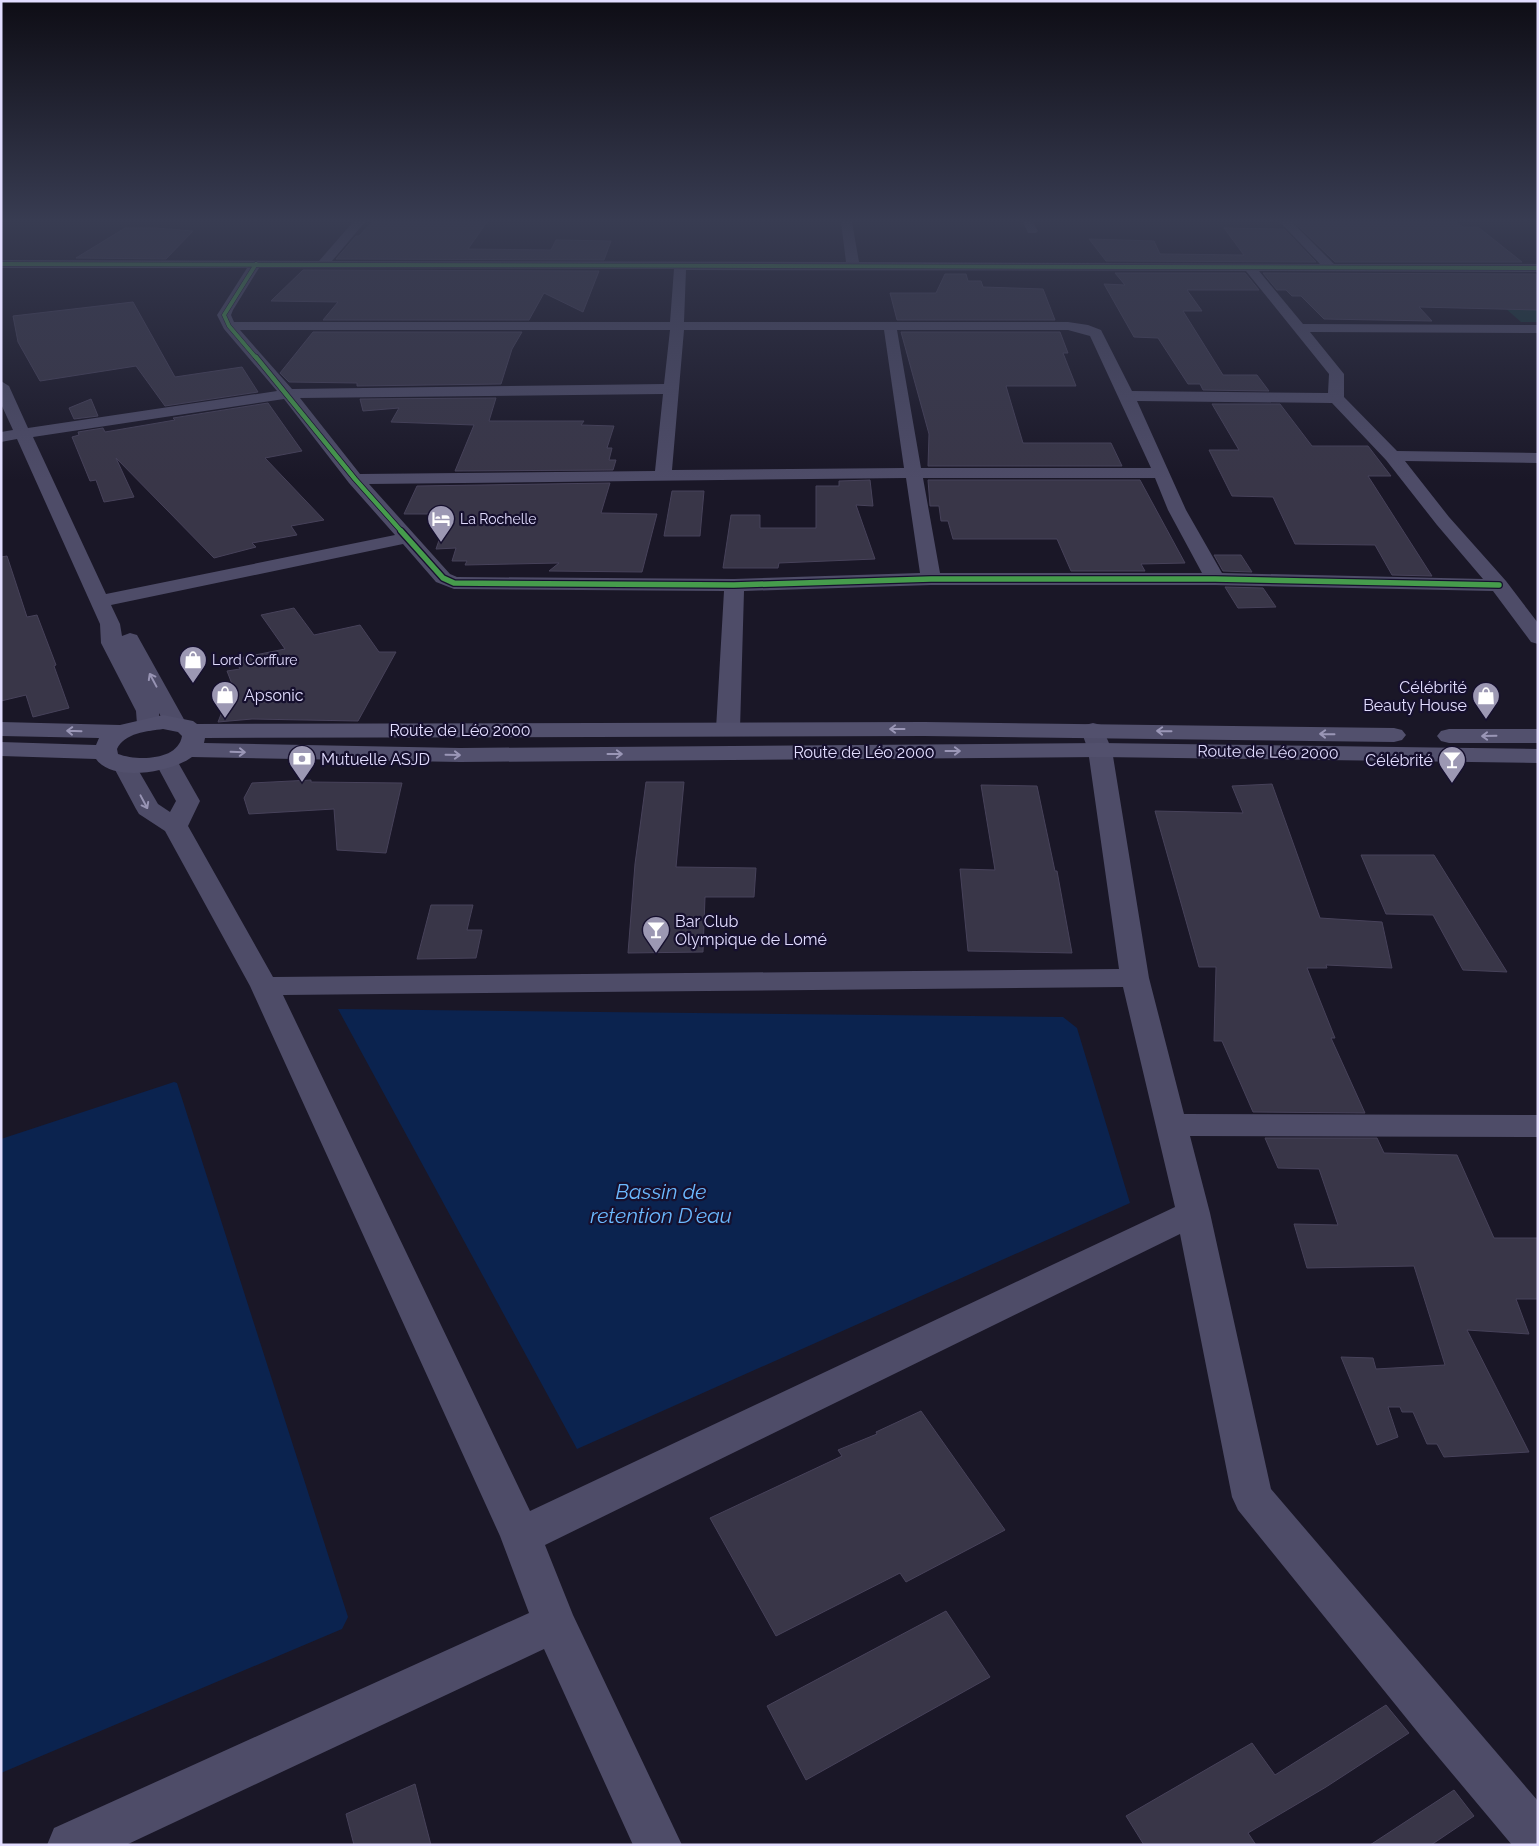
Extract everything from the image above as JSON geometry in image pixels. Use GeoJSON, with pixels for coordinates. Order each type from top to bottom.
{"type":"FeatureCollection","features":[{"type":"Feature","properties":{"kind":"street"},"geometry":{"type":"LineString","coordinates":[[227,308],[224,314],[228,326],[288,394],[355,480],[443,578],[460,584],[734,585],[931,579],[1215,580],[1499,585]]}},
{"type":"Feature","properties":{"kind":"street"},"geometry":{"type":"LineString","coordinates":[[663,477],[678,308]]}},
{"type":"Feature","properties":{"kind":"street"},"geometry":{"type":"LineString","coordinates":[[1283,308],[1337,374],[1336,398]]}},
{"type":"Feature","properties":{"kind":"street"},"geometry":{"type":"LineString","coordinates":[[228,326],[1068,326],[1088,329],[1096,333],[1127,396],[1177,510],[1215,580]]}},
{"type":"Feature","properties":{"kind":"street"},"geometry":{"type":"LineString","coordinates":[[890,327],[931,579]]}},
{"type":"Feature","properties":{"kind":"street"},"geometry":{"type":"LineString","coordinates":[[1299,328],[1538,328]]}},
{"type":"Feature","properties":{"kind":"street"},"geometry":{"type":"LineString","coordinates":[[1515,328],[1533,343]]}},
{"type":"Feature","properties":{"kind":"street"},"geometry":{"type":"LineString","coordinates":[[1,386],[110,624],[112,643],[147,711],[148,724]]}},
{"type":"Feature","properties":{"kind":"street"},"geometry":{"type":"LineString","coordinates":[[1,437],[288,394],[670,389]]}},
{"type":"Feature","properties":{"kind":"street"},"geometry":{"type":"LineString","coordinates":[[1127,396],[1336,398],[1392,456],[1448,528],[1499,585],[1538,638]]}},
{"type":"Feature","properties":{"kind":"street"},"geometry":{"type":"LineString","coordinates":[[1392,456],[1538,458]]}},
{"type":"Feature","properties":{"kind":"street"},"geometry":{"type":"LineString","coordinates":[[355,480],[914,472],[1162,473]]}},
{"type":"Feature","properties":{"kind":"street"},"geometry":{"type":"LineString","coordinates":[[99,601],[407,538]]}},
{"type":"Feature","properties":{"kind":"street"},"geometry":{"type":"LineString","coordinates":[[728,729],[734,585]]}},
{"type":"Feature","properties":{"kind":"street"},"geometry":{"type":"LineString","coordinates":[[110,624],[131,640],[186,735]]}},
{"type":"Feature","properties":{"kind":"street"},"geometry":{"type":"LineString","coordinates":[[1,729],[122,732],[148,724],[186,735]]}},
{"type":"Feature","properties":{"kind":"street","name":"Route de Léo 2000"},"geometry":{"type":"LineString","coordinates":[[186,735],[728,729],[1538,756]]}},
{"type":"Feature","properties":{"kind":"street"},"geometry":{"type":"LineString","coordinates":[[122,732],[106,745],[104,752],[107,758],[125,766],[153,766],[167,762],[186,735]]}},
{"type":"Feature","properties":{"kind":"street","name":"Route de Léo 2000"},"geometry":{"type":"LineString","coordinates":[[186,735],[460,755],[1096,740],[1538,736]]}},
{"type":"Feature","properties":{"kind":"street"},"geometry":{"type":"LineString","coordinates":[[1096,740],[1135,978],[1173,1125],[1193,1213],[1252,1497],[1440,1724],[1538,1838]]}},
{"type":"Feature","properties":{"kind":"street"},"geometry":{"type":"LineString","coordinates":[[1,749],[104,752]]}},
{"type":"Feature","properties":{"kind":"street"},"geometry":{"type":"LineString","coordinates":[[167,762],[188,801],[175,826]]}},
{"type":"Feature","properties":{"kind":"street"},"geometry":{"type":"LineString","coordinates":[[125,766],[148,809],[175,826],[264,986],[521,1536],[554,1623],[658,1845]]}},
{"type":"Feature","properties":{"kind":"street"},"geometry":{"type":"LineString","coordinates":[[264,986],[1135,978]]}},
{"type":"Feature","properties":{"kind":"street"},"geometry":{"type":"LineString","coordinates":[[1173,1125],[1538,1126]]}},
{"type":"Feature","properties":{"kind":"street"},"geometry":{"type":"LineString","coordinates":[[521,1536],[1193,1213]]}},
{"type":"Feature","properties":{"kind":"street"},"geometry":{"type":"LineString","coordinates":[[70,1845],[554,1623]]}},
{"type":"Feature","properties":{"kind":"green space"},"geometry":{"type":"Polygon","coordinates":[[[1505,308],[1538,308],[1538,322],[1521,322],[1505,308]]]}},
{"type":"Feature","properties":{"kind":"water","name":"Bassin de retention D'eau"},"geometry":{"type":"Polygon","coordinates":[[[338,1009],[1063,1017],[1077,1028],[1130,1203],[577,1449],[338,1009]]]}},
{"type":"Feature","properties":{"kind":"water"},"geometry":{"type":"Polygon","coordinates":[[[174,1082],[177,1083],[348,1617],[342,1629],[1,1773],[1,1139],[174,1082]]]}},
{"type":"Feature","properties":{"kind":"building"},"geometry":{"type":"Polygon","coordinates":[[[80,308],[136,308],[175,377],[242,367],[258,392],[165,406],[136,366],[40,381],[18,342],[13,316],[80,308]]]}},
{"type":"Feature","properties":{"kind":"building"},"geometry":{"type":"Polygon","coordinates":[[[333,308],[536,308],[529,320],[323,320],[333,308]]]}},
{"type":"Feature","properties":{"kind":"building"},"geometry":{"type":"Polygon","coordinates":[[[575,308],[585,308],[583,312],[575,308]]]}},
{"type":"Feature","properties":{"kind":"building"},"geometry":{"type":"Polygon","coordinates":[[[894,308],[1050,308],[1055,320],[897,320],[894,308]]]}},
{"type":"Feature","properties":{"kind":"building"},"geometry":{"type":"Polygon","coordinates":[[[1118,308],[1200,308],[1202,311],[1183,311],[1223,375],[1257,375],[1269,391],[1203,390],[1200,384],[1188,384],[1158,338],[1134,337],[1118,308]]]}},
{"type":"Feature","properties":{"kind":"building"},"geometry":{"type":"Polygon","coordinates":[[[1313,308],[1420,308],[1432,321],[1324,319],[1313,308]]]}},
{"type":"Feature","properties":{"kind":"building"},"geometry":{"type":"Polygon","coordinates":[[[1464,308],[1538,308],[1538,310],[1464,308]]]}},
{"type":"Feature","properties":{"kind":"building"},"geometry":{"type":"Polygon","coordinates":[[[313,332],[522,332],[512,349],[501,384],[357,386],[357,383],[289,382],[280,373],[313,332]]]}},
{"type":"Feature","properties":{"kind":"building"},"geometry":{"type":"Polygon","coordinates":[[[901,332],[1060,332],[1068,353],[1063,353],[1076,386],[1006,386],[1023,443],[1111,443],[1122,466],[928,466],[929,434],[901,332]]]}},
{"type":"Feature","properties":{"kind":"building"},"geometry":{"type":"Polygon","coordinates":[[[496,398],[489,421],[584,421],[581,425],[614,426],[607,448],[612,448],[609,460],[616,460],[613,470],[455,471],[474,425],[391,422],[399,408],[363,411],[360,399],[496,398]]]}},
{"type":"Feature","properties":{"kind":"building"},"geometry":{"type":"Polygon","coordinates":[[[91,399],[98,416],[74,419],[69,408],[91,399]]]}},
{"type":"Feature","properties":{"kind":"building"},"geometry":{"type":"Polygon","coordinates":[[[268,403],[302,451],[265,458],[324,520],[291,526],[297,535],[252,543],[256,547],[214,558],[116,458],[134,497],[104,502],[96,480],[90,481],[72,437],[79,435],[78,432],[103,428],[105,432],[175,420],[173,418],[268,403]]]}},
{"type":"Feature","properties":{"kind":"building"},"geometry":{"type":"Polygon","coordinates":[[[1212,404],[1280,404],[1312,446],[1368,446],[1391,476],[1368,476],[1432,576],[1392,575],[1375,545],[1295,544],[1273,497],[1232,496],[1209,450],[1239,450],[1212,404]]]}},
{"type":"Feature","properties":{"kind":"building"},"geometry":{"type":"Polygon","coordinates":[[[870,480],[873,506],[856,505],[875,559],[779,563],[778,568],[723,568],[731,515],[760,515],[760,528],[816,528],[816,486],[839,486],[839,481],[870,480]]]}},
{"type":"Feature","properties":{"kind":"building"},"geometry":{"type":"Polygon","coordinates":[[[928,480],[1140,480],[1185,563],[1141,564],[1145,571],[1071,571],[1057,539],[953,539],[948,521],[941,521],[939,506],[930,506],[928,480]]]}},
{"type":"Feature","properties":{"kind":"building"},"geometry":{"type":"Polygon","coordinates":[[[610,483],[601,513],[657,514],[642,572],[549,571],[559,563],[465,565],[467,561],[452,561],[456,548],[436,549],[448,514],[404,514],[417,486],[610,483]]]}},
{"type":"Feature","properties":{"kind":"building"},"geometry":{"type":"Polygon","coordinates":[[[672,491],[704,491],[700,536],[664,536],[672,491]]]}},
{"type":"Feature","properties":{"kind":"building"},"geometry":{"type":"Polygon","coordinates":[[[1214,555],[1241,555],[1252,572],[1223,571],[1214,555]]]}},
{"type":"Feature","properties":{"kind":"building"},"geometry":{"type":"Polygon","coordinates":[[[7,556],[27,617],[37,615],[56,665],[54,666],[69,708],[33,717],[26,695],[1,701],[1,557],[7,556]]]}},
{"type":"Feature","properties":{"kind":"building"},"geometry":{"type":"Polygon","coordinates":[[[1225,587],[1263,588],[1276,607],[1238,608],[1225,587]]]}},
{"type":"Feature","properties":{"kind":"building"},"geometry":{"type":"Polygon","coordinates":[[[294,608],[314,635],[360,625],[379,652],[396,652],[358,721],[252,719],[218,722],[227,699],[220,687],[232,684],[227,671],[240,669],[235,659],[285,649],[261,615],[294,608]]]}},
{"type":"Feature","properties":{"kind":"building"},"geometry":{"type":"Polygon","coordinates":[[[311,780],[311,782],[402,783],[386,853],[337,850],[334,809],[249,814],[244,798],[252,783],[311,780]]]}},
{"type":"Feature","properties":{"kind":"building"},"geometry":{"type":"Polygon","coordinates":[[[646,782],[684,782],[676,867],[756,868],[754,897],[705,897],[703,952],[628,953],[635,864],[646,782]]]}},
{"type":"Feature","properties":{"kind":"building"},"geometry":{"type":"Polygon","coordinates":[[[1272,784],[1320,918],[1382,922],[1392,968],[1326,965],[1327,968],[1307,968],[1335,1038],[1331,1038],[1365,1113],[1253,1112],[1222,1041],[1214,1041],[1216,967],[1199,967],[1155,811],[1243,813],[1232,786],[1272,784]]]}},
{"type":"Feature","properties":{"kind":"building"},"geometry":{"type":"Polygon","coordinates":[[[981,785],[1037,786],[1055,871],[1057,871],[1072,953],[968,951],[960,869],[995,870],[981,785]]]}},
{"type":"Feature","properties":{"kind":"building"},"geometry":{"type":"Polygon","coordinates":[[[1361,855],[1434,855],[1507,972],[1463,970],[1433,915],[1386,914],[1361,855]]]}},
{"type":"Feature","properties":{"kind":"building"},"geometry":{"type":"Polygon","coordinates":[[[431,905],[473,905],[467,930],[482,930],[476,958],[417,959],[431,905]]]}},
{"type":"Feature","properties":{"kind":"building"},"geometry":{"type":"Polygon","coordinates":[[[1265,1138],[1377,1138],[1384,1153],[1457,1155],[1494,1238],[1538,1238],[1538,1299],[1516,1299],[1529,1334],[1467,1330],[1529,1452],[1444,1457],[1437,1444],[1427,1444],[1413,1412],[1402,1412],[1400,1407],[1388,1407],[1398,1437],[1377,1445],[1341,1357],[1373,1358],[1376,1369],[1445,1365],[1414,1266],[1307,1268],[1294,1224],[1338,1225],[1319,1169],[1278,1168],[1265,1138]]]}},
{"type":"Feature","properties":{"kind":"building"},"geometry":{"type":"Polygon","coordinates":[[[921,1411],[1005,1530],[906,1582],[900,1573],[776,1636],[710,1518],[842,1456],[838,1450],[877,1434],[876,1432],[921,1411]]]}},
{"type":"Feature","properties":{"kind":"building"},"geometry":{"type":"Polygon","coordinates":[[[946,1611],[990,1677],[806,1780],[767,1706],[946,1611]]]}},
{"type":"Feature","properties":{"kind":"building"},"geometry":{"type":"Polygon","coordinates":[[[1386,1705],[1409,1733],[1326,1787],[1248,1833],[1256,1845],[1144,1845],[1126,1816],[1252,1743],[1275,1775],[1386,1705]]]}},
{"type":"Feature","properties":{"kind":"building"},"geometry":{"type":"Polygon","coordinates":[[[415,1784],[431,1845],[354,1845],[346,1814],[415,1784]]]}},
{"type":"Feature","properties":{"kind":"building"},"geometry":{"type":"Polygon","coordinates":[[[1454,1790],[1474,1816],[1431,1845],[1370,1845],[1454,1790]]]}},
{"type":"Feature","properties":{"kind":"cycle path"},"geometry":{"type":"LineString","coordinates":[[227,308],[224,315],[229,326],[288,394],[355,479],[443,578],[454,583],[734,585],[931,579],[1215,579],[1499,585]]}},
{"type":"Feature","properties":{"kind":"place","name":"La Rochelle"},"geometry":{"type":"Point","coordinates":[441,543]}},
{"type":"Feature","properties":{"kind":"place","name":"Lord Corffure"},"geometry":{"type":"Point","coordinates":[193,684]}},
{"type":"Feature","properties":{"kind":"place","name":"Apsonic"},"geometry":{"type":"Point","coordinates":[225,719]}},
{"type":"Feature","properties":{"kind":"place","name":"Célébrité Beauty House"},"geometry":{"type":"Point","coordinates":[1486,720]}},
{"type":"Feature","properties":{"kind":"place","name":"Mutuelle ASJD"},"geometry":{"type":"Point","coordinates":[302,783]}},
{"type":"Feature","properties":{"kind":"place","name":"Célébrité"},"geometry":{"type":"Point","coordinates":[1452,784]}},
{"type":"Feature","properties":{"kind":"place","name":"Bar Club Olympique de Lomé"},"geometry":{"type":"Point","coordinates":[656,954]}}]}
